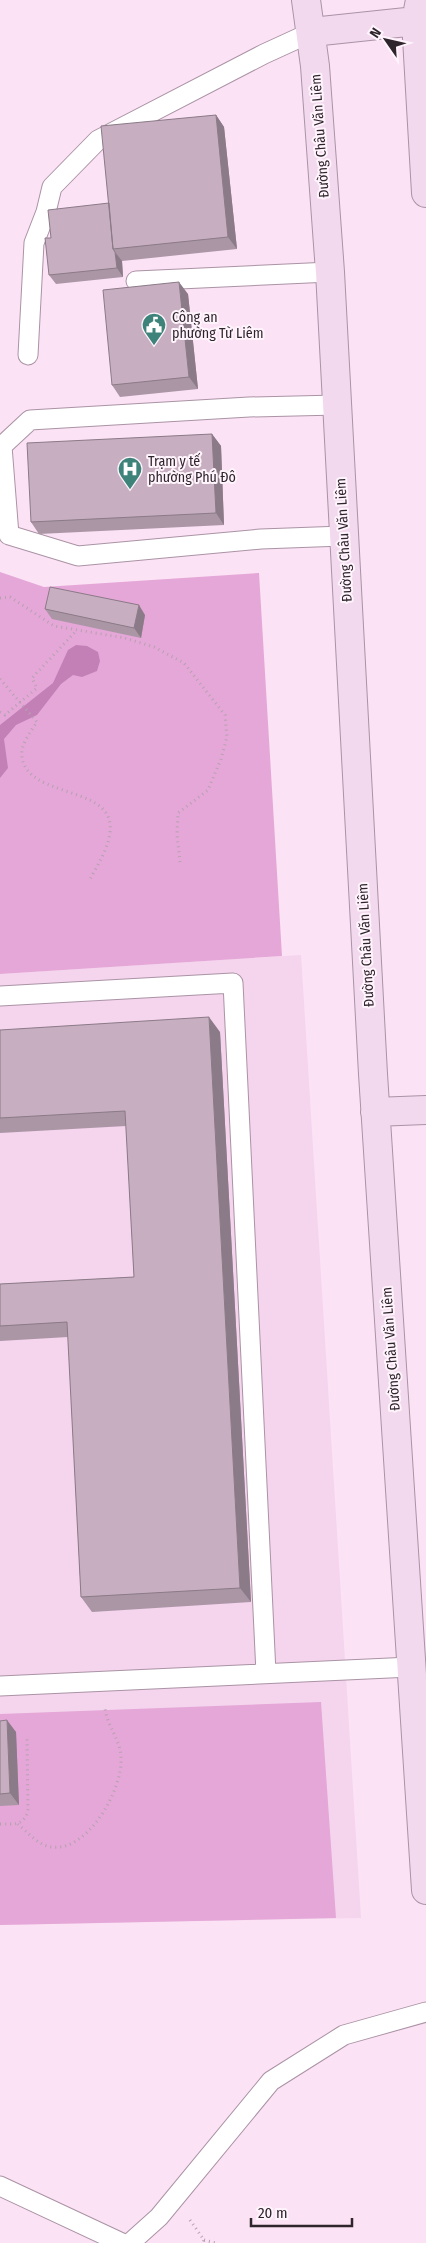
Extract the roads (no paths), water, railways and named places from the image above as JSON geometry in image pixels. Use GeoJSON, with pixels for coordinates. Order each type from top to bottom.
{"type":"FeatureCollection","features":[{"type":"Feature","properties":{"kind":"main road","name":"Đường Châu Văn Liêm"},"geometry":{"type":"LineString","coordinates":[[306,0],[312,32],[330,272],[375,1112],[426,1890]]}},
{"type":"Feature","properties":{"kind":"main road"},"geometry":{"type":"LineString","coordinates":[[312,32],[418,11],[426,193]]}},
{"type":"Feature","properties":{"kind":"main road"},"geometry":{"type":"LineString","coordinates":[[375,1112],[426,1110]]}},
{"type":"Feature","properties":{"kind":"lane"},"geometry":{"type":"LineString","coordinates":[[28,355],[34,242],[46,212],[52,187],[98,140],[264,54],[312,32]]}},
{"type":"Feature","properties":{"kind":"lane"},"geometry":{"type":"LineString","coordinates":[[136,281],[330,272]]}},
{"type":"Feature","properties":{"kind":"lane"},"geometry":{"type":"LineString","coordinates":[[337,406],[249,407],[30,420],[2,446],[9,535],[78,556],[261,539],[343,536]]}},
{"type":"Feature","properties":{"kind":"lane"},"geometry":{"type":"LineString","coordinates":[[0,996],[233,983],[266,1673]]}},
{"type":"Feature","properties":{"kind":"lane"},"geometry":{"type":"LineString","coordinates":[[0,1686],[411,1667]]}},
{"type":"Feature","properties":{"kind":"lane"},"geometry":{"type":"LineString","coordinates":[[130,2243],[159,2217],[271,2080],[344,2035],[426,2012]]}},
{"type":"Feature","properties":{"kind":"lane"},"geometry":{"type":"LineString","coordinates":[[0,2186],[122,2243]]}},
{"type":"Feature","properties":{"kind":"place","name":"Công an phường Từ Liêm"},"geometry":{"type":"Point","coordinates":[154,346]}},
{"type":"Feature","properties":{"kind":"place","name":"Trạm y tế phường Phú Đô"},"geometry":{"type":"Point","coordinates":[130,490]}}]}
